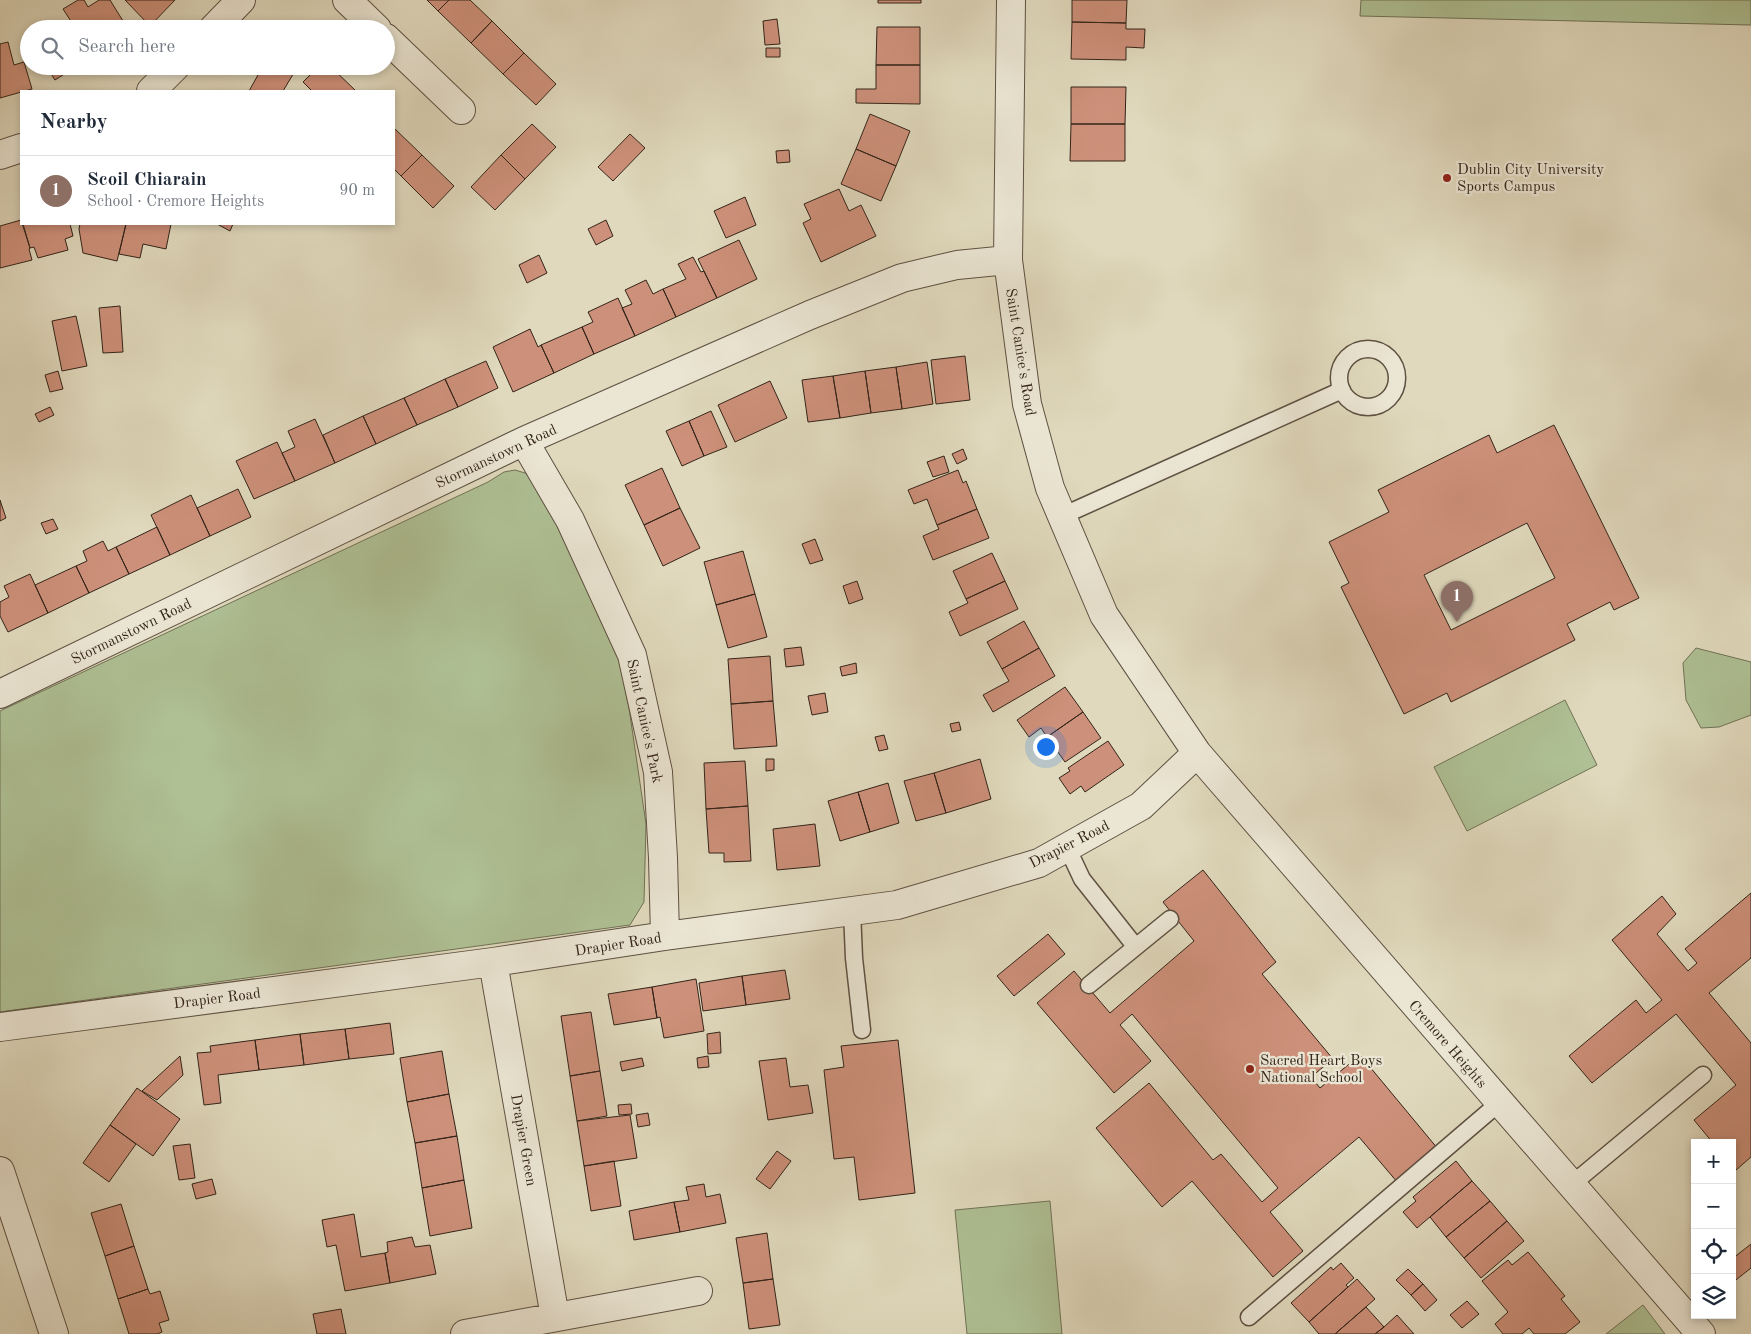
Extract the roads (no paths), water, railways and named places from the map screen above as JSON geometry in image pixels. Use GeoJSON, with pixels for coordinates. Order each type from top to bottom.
{"type":"FeatureCollection","features":[{"type":"Feature","properties":{"kind":"street"},"geometry":{"type":"LineString","coordinates":[[222,20],[241,0]]}},
{"type":"Feature","properties":{"kind":"street"},"geometry":{"type":"LineString","coordinates":[[347,0],[368,20]]}},
{"type":"Feature","properties":{"kind":"street","name":"Saint Canice's Road"},"geometry":{"type":"LineString","coordinates":[[1011,0],[1008,260],[1026,404],[1050,488],[1104,615],[1197,753]]}},
{"type":"Feature","properties":{"kind":"street"},"geometry":{"type":"LineString","coordinates":[[395,47],[461,110]]}},
{"type":"Feature","properties":{"kind":"street"},"geometry":{"type":"LineString","coordinates":[[152,90],[167,75]]}},
{"type":"Feature","properties":{"kind":"street"},"geometry":{"type":"LineString","coordinates":[[0,155],[20,148]]}},
{"type":"Feature","properties":{"kind":"street","name":"Stormanstown Road"},"geometry":{"type":"LineString","coordinates":[[0,694],[524,442],[810,315],[902,278],[957,264],[1008,260]]}},
{"type":"Feature","properties":{"kind":"street","name":"Saint Canice's Park"},"geometry":{"type":"LineString","coordinates":[[524,442],[570,520],[632,655],[658,772],[664,858],[665,936]]}},
{"type":"Feature","properties":{"kind":"street","name":"Drapier Road"},"geometry":{"type":"LineString","coordinates":[[0,1027],[492,962],[665,936],[897,905],[1039,862],[1141,806],[1197,753]]}},
{"type":"Feature","properties":{"kind":"street","name":"Cremore Heights"},"geometry":{"type":"LineString","coordinates":[[1197,753],[1701,1334]]}},
{"type":"Feature","properties":{"kind":"street","name":"Drapier Green"},"geometry":{"type":"LineString","coordinates":[[492,962],[556,1317]]}},
{"type":"Feature","properties":{"kind":"street"},"geometry":{"type":"LineString","coordinates":[[0,1171],[54,1334]]}},
{"type":"Feature","properties":{"kind":"street"},"geometry":{"type":"LineString","coordinates":[[465,1334],[698,1291]]}},
{"type":"Feature","properties":{"kind":"lane"},"geometry":{"type":"LineString","coordinates":[[1062,516],[1342,390]]}},
{"type":"Feature","properties":{"kind":"lane"},"geometry":{"type":"LineString","coordinates":[[1067,847],[1082,879],[1135,946]]}},
{"type":"Feature","properties":{"kind":"lane"},"geometry":{"type":"LineString","coordinates":[[852,911],[854,958],[862,1030]]}},
{"type":"Feature","properties":{"kind":"lane"},"geometry":{"type":"LineString","coordinates":[[1089,985],[1170,919]]}},
{"type":"Feature","properties":{"kind":"lane"},"geometry":{"type":"LineString","coordinates":[[1571,1185],[1703,1075]]}},
{"type":"Feature","properties":{"kind":"lane"},"geometry":{"type":"LineString","coordinates":[[1249,1317],[1499,1103]]}},
{"type":"Feature","properties":{"kind":"place","name":"Dublin City University Sports Campus"},"geometry":{"type":"Point","coordinates":[1447,178]}},
{"type":"Feature","properties":{"kind":"place","name":"Scoil Chiarain"},"geometry":{"type":"Point","coordinates":[1457,622]}},
{"type":"Feature","properties":{"kind":"place","name":"Sacred Heart Boys National School"},"geometry":{"type":"Point","coordinates":[1250,1069]}}]}
